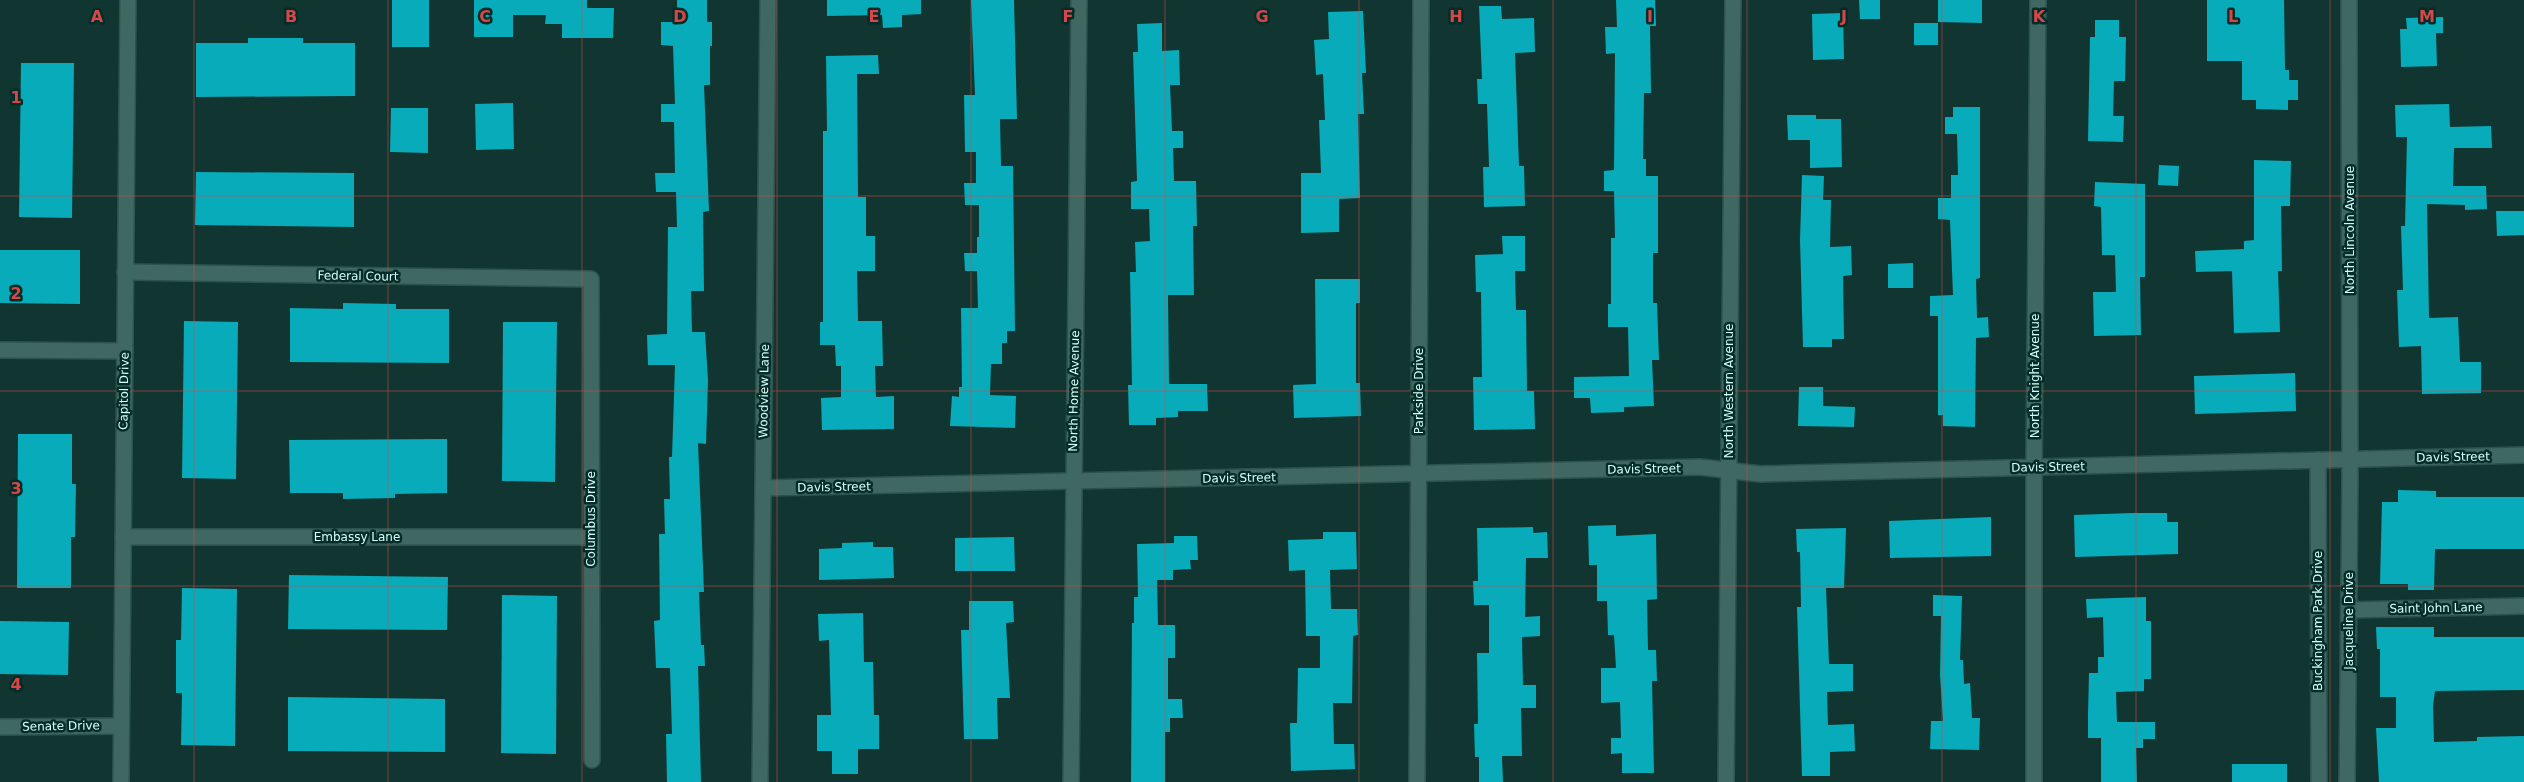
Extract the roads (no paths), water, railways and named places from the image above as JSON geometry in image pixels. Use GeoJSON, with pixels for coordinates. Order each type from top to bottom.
{"type":"FeatureCollection","features":[{"type":"Feature","properties":{"kind":"street","name":"Capitol Drive"},"geometry":{"type":"LineString","coordinates":[[121,782],[128,0]]}},
{"type":"Feature","properties":{"kind":"street","name":"Woodview Lane"},"geometry":{"type":"LineString","coordinates":[[760,782],[768,0]]}},
{"type":"Feature","properties":{"kind":"street","name":"North Home Avenue"},"geometry":{"type":"LineString","coordinates":[[1071,782],[1079,0]]}},
{"type":"Feature","properties":{"kind":"street","name":"Parkside Drive"},"geometry":{"type":"LineString","coordinates":[[1418,782],[1421,0]]}},
{"type":"Feature","properties":{"kind":"street","name":"North Western Avenue"},"geometry":{"type":"LineString","coordinates":[[1726,782],[1733,0]]}},
{"type":"Feature","properties":{"kind":"street","name":"North Knight Avenue"},"geometry":{"type":"LineString","coordinates":[[2034,782],[2034,467],[2038,0]]}},
{"type":"Feature","properties":{"kind":"street","name":"North Lincoln Avenue"},"geometry":{"type":"LineString","coordinates":[[2350,0],[2350,459]]}},
{"type":"Feature","properties":{"kind":"street","name":"Federal Court"},"geometry":{"type":"LineString","coordinates":[[125,272],[592,279]]}},
{"type":"Feature","properties":{"kind":"street","name":"Columbus Drive"},"geometry":{"type":"LineString","coordinates":[[592,279],[592,760]]}},
{"type":"Feature","properties":{"kind":"street"},"geometry":{"type":"LineString","coordinates":[[0,350],[125,351]]}},
{"type":"Feature","properties":{"kind":"street","name":"Davis Street"},"geometry":{"type":"LineString","coordinates":[[763,488],[1700,467],[1760,474],[2524,455]]}},
{"type":"Feature","properties":{"kind":"street","name":"Jacqueline Drive"},"geometry":{"type":"LineString","coordinates":[[2347,782],[2350,459]]}},
{"type":"Feature","properties":{"kind":"street","name":"Buckingham Park Drive"},"geometry":{"type":"LineString","coordinates":[[2318,460],[2319,782]]}},
{"type":"Feature","properties":{"kind":"street","name":"Embassy Lane"},"geometry":{"type":"LineString","coordinates":[[123,538],[591,537]]}},
{"type":"Feature","properties":{"kind":"street","name":"Saint John Lane"},"geometry":{"type":"LineString","coordinates":[[2349,610],[2524,606]]}},
{"type":"Feature","properties":{"kind":"street","name":"Senate Drive"},"geometry":{"type":"LineString","coordinates":[[0,727],[121,726]]}}]}
